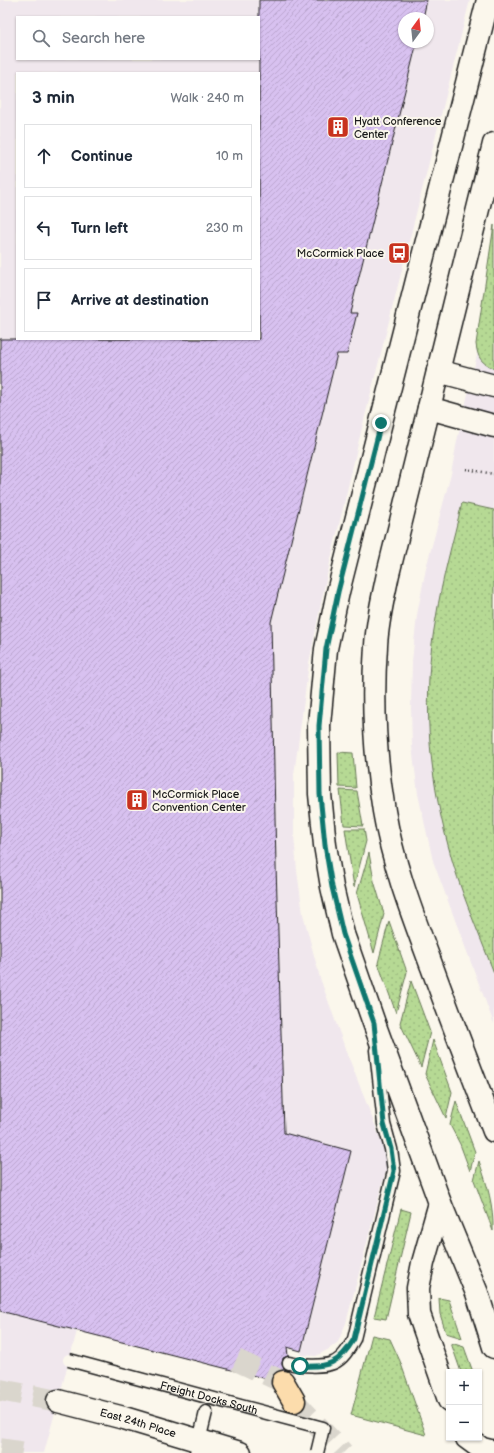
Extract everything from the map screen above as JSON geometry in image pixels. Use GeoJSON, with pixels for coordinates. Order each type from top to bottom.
{"type":"FeatureCollection","features":[{"type":"Feature","properties":{"kind":"highway"},"geometry":{"type":"LineString","coordinates":[[286,1373],[294,1401]]}},
{"type":"Feature","properties":{"kind":"main road"},"geometry":{"type":"LineString","coordinates":[[488,0],[340,585],[326,649],[319,726],[320,794],[325,845],[332,887],[343,934],[440,1203],[477,1293],[494,1347]]}},
{"type":"Feature","properties":{"kind":"main road"},"geometry":{"type":"LineString","coordinates":[[494,144],[388,574],[376,645],[375,714],[378,763],[384,812],[394,857],[411,913],[494,1131]]}},
{"type":"Feature","properties":{"kind":"main road"},"geometry":{"type":"LineString","coordinates":[[438,372],[494,386]]}},
{"type":"Feature","properties":{"kind":"main road"},"geometry":{"type":"LineString","coordinates":[[428,408],[494,426]]}},
{"type":"Feature","properties":{"kind":"main road"},"geometry":{"type":"LineString","coordinates":[[440,1203],[423,1263],[418,1288],[419,1314],[446,1391]]}},
{"type":"Feature","properties":{"kind":"main road"},"geometry":{"type":"LineString","coordinates":[[477,1293],[494,1310]]}},
{"type":"Feature","properties":{"kind":"main road","name":"East 24th Place"},"geometry":{"type":"LineString","coordinates":[[58,1401],[124,1418],[198,1447],[240,1453]]}},
{"type":"Feature","properties":{"kind":"main road"},"geometry":{"type":"LineString","coordinates":[[471,1441],[482,1449],[494,1452]]}},
{"type":"Feature","properties":{"kind":"lane"},"geometry":{"type":"LineString","coordinates":[[286,1373],[308,1366],[334,1363],[346,1352],[354,1339],[394,1171],[391,1149],[384,1124],[374,1023]]}},
{"type":"Feature","properties":{"kind":"lane","name":"Freight Docks South"},"geometry":{"type":"LineString","coordinates":[[69,1360],[323,1428],[317,1453]]}},
{"type":"Feature","properties":{"kind":"lane"},"geometry":{"type":"LineString","coordinates":[[198,1447],[206,1412]]}},
{"type":"Feature","properties":{"kind":"path"},"geometry":{"type":"LineString","coordinates":[[466,469],[494,474]]}},
{"type":"Feature","properties":{"kind":"shaded area","name":"McCormick Place Convention Center"},"geometry":{"type":"Polygon","coordinates":[[[0,0],[470,0],[359,440],[325,584],[309,663],[294,775],[294,835],[303,914],[320,978],[387,1157],[386,1171],[346,1323],[338,1342],[316,1356],[302,1355],[301,1351],[289,1348],[290,1375],[283,1382],[77,1331],[44,1453],[0,1453],[0,0]]]}},
{"type":"Feature","properties":{"kind":"shaded area"},"geometry":{"type":"Polygon","coordinates":[[[494,225],[494,1024],[433,861],[418,794],[412,746],[411,707],[412,661],[417,615],[426,568],[451,474],[477,355],[476,344],[494,225]]]}},
{"type":"Feature","properties":{"kind":"green space"},"geometry":{"type":"Polygon","coordinates":[[[494,225],[494,369],[481,360],[476,344],[494,225]]]}},
{"type":"Feature","properties":{"kind":"green space"},"geometry":{"type":"Polygon","coordinates":[[[462,503],[494,510],[494,973],[463,894],[452,861],[436,789],[429,732],[429,675],[436,618],[441,589],[462,503]]]}},
{"type":"Feature","properties":{"kind":"green space"},"geometry":{"type":"Polygon","coordinates":[[[338,752],[353,753],[356,788],[339,787],[338,752]]]}},
{"type":"Feature","properties":{"kind":"green space"},"geometry":{"type":"Polygon","coordinates":[[[340,790],[357,791],[363,826],[344,825],[340,790]]]}},
{"type":"Feature","properties":{"kind":"green space"},"geometry":{"type":"Polygon","coordinates":[[[345,829],[364,829],[366,841],[354,887],[345,829]]]}},
{"type":"Feature","properties":{"kind":"green space"},"geometry":{"type":"Polygon","coordinates":[[[369,853],[374,881],[384,914],[374,953],[357,894],[369,853]]]}},
{"type":"Feature","properties":{"kind":"green space"},"geometry":{"type":"Polygon","coordinates":[[[389,921],[407,972],[396,1013],[378,963],[389,921]]]}},
{"type":"Feature","properties":{"kind":"green space"},"geometry":{"type":"Polygon","coordinates":[[[411,981],[430,1032],[421,1067],[400,1023],[411,981]]]}},
{"type":"Feature","properties":{"kind":"green space"},"geometry":{"type":"Polygon","coordinates":[[[433,1040],[452,1092],[446,1118],[425,1074],[433,1040]]]}},
{"type":"Feature","properties":{"kind":"green space"},"geometry":{"type":"Polygon","coordinates":[[[456,1101],[475,1152],[470,1171],[460,1144],[450,1125],[456,1101]]]}},
{"type":"Feature","properties":{"kind":"green space"},"geometry":{"type":"Polygon","coordinates":[[[479,1161],[491,1204],[493,1231],[474,1180],[479,1161]]]}},
{"type":"Feature","properties":{"kind":"green space"},"geometry":{"type":"Polygon","coordinates":[[[401,1209],[411,1212],[386,1319],[374,1317],[401,1209]]]}},
{"type":"Feature","properties":{"kind":"green space"},"geometry":{"type":"Polygon","coordinates":[[[439,1298],[449,1300],[462,1338],[446,1333],[440,1314],[439,1298]]]}},
{"type":"Feature","properties":{"kind":"green space"},"geometry":{"type":"Polygon","coordinates":[[[372,1335],[390,1339],[400,1361],[426,1435],[351,1415],[372,1335]]]}},
{"type":"Feature","properties":{"kind":"green space"},"geometry":{"type":"Polygon","coordinates":[[[451,1343],[464,1347],[472,1369],[460,1369],[451,1343]]]}},
{"type":"Feature","properties":{"kind":"building","name":"McCormick Place Convention Center"},"geometry":{"type":"Polygon","coordinates":[[[259,0],[427,0],[424,12],[398,12],[398,48],[416,48],[350,313],[357,313],[347,354],[337,354],[271,622],[276,866],[284,1133],[351,1151],[301,1351],[287,1347],[288,1356],[283,1358],[282,1365],[284,1369],[289,1371],[277,1371],[272,1375],[271,1380],[0,1311],[0,339],[260,340],[259,0]]]}},
{"type":"Feature","properties":{"kind":"tunnel"},"geometry":{"type":"LineString","coordinates":[[236,1360],[283,1382]]}},
{"type":"Feature","properties":{"kind":"tunnel"},"geometry":{"type":"LineString","coordinates":[[0,1390],[58,1401]]}},
{"type":"Feature","properties":{"kind":"tunnel"},"geometry":{"type":"LineString","coordinates":[[294,1401],[343,1453]]}},
{"type":"Feature","properties":{"kind":"tunnel"},"geometry":{"type":"LineString","coordinates":[[0,1449],[25,1453]]}},
{"type":"Feature","properties":{"kind":"place","name":"Hyatt Conference Center"},"geometry":{"type":"Point","coordinates":[338,127]}},
{"type":"Feature","properties":{"kind":"place","name":"McCormick Place"},"geometry":{"type":"Point","coordinates":[399,253]}},
{"type":"Feature","properties":{"kind":"place","name":"McCormick Place Convention Center"},"geometry":{"type":"Point","coordinates":[137,800]}},
{"type":"Feature","properties":{"kind":"route"},"geometry":{"type":"LineString","coordinates":[[300,1366],[334,1363],[346,1352],[354,1339],[394,1171],[391,1149],[384,1124],[374,1023],[343,934],[332,887],[325,845],[320,794],[319,726],[326,649],[338,592],[381,423]]}}]}
